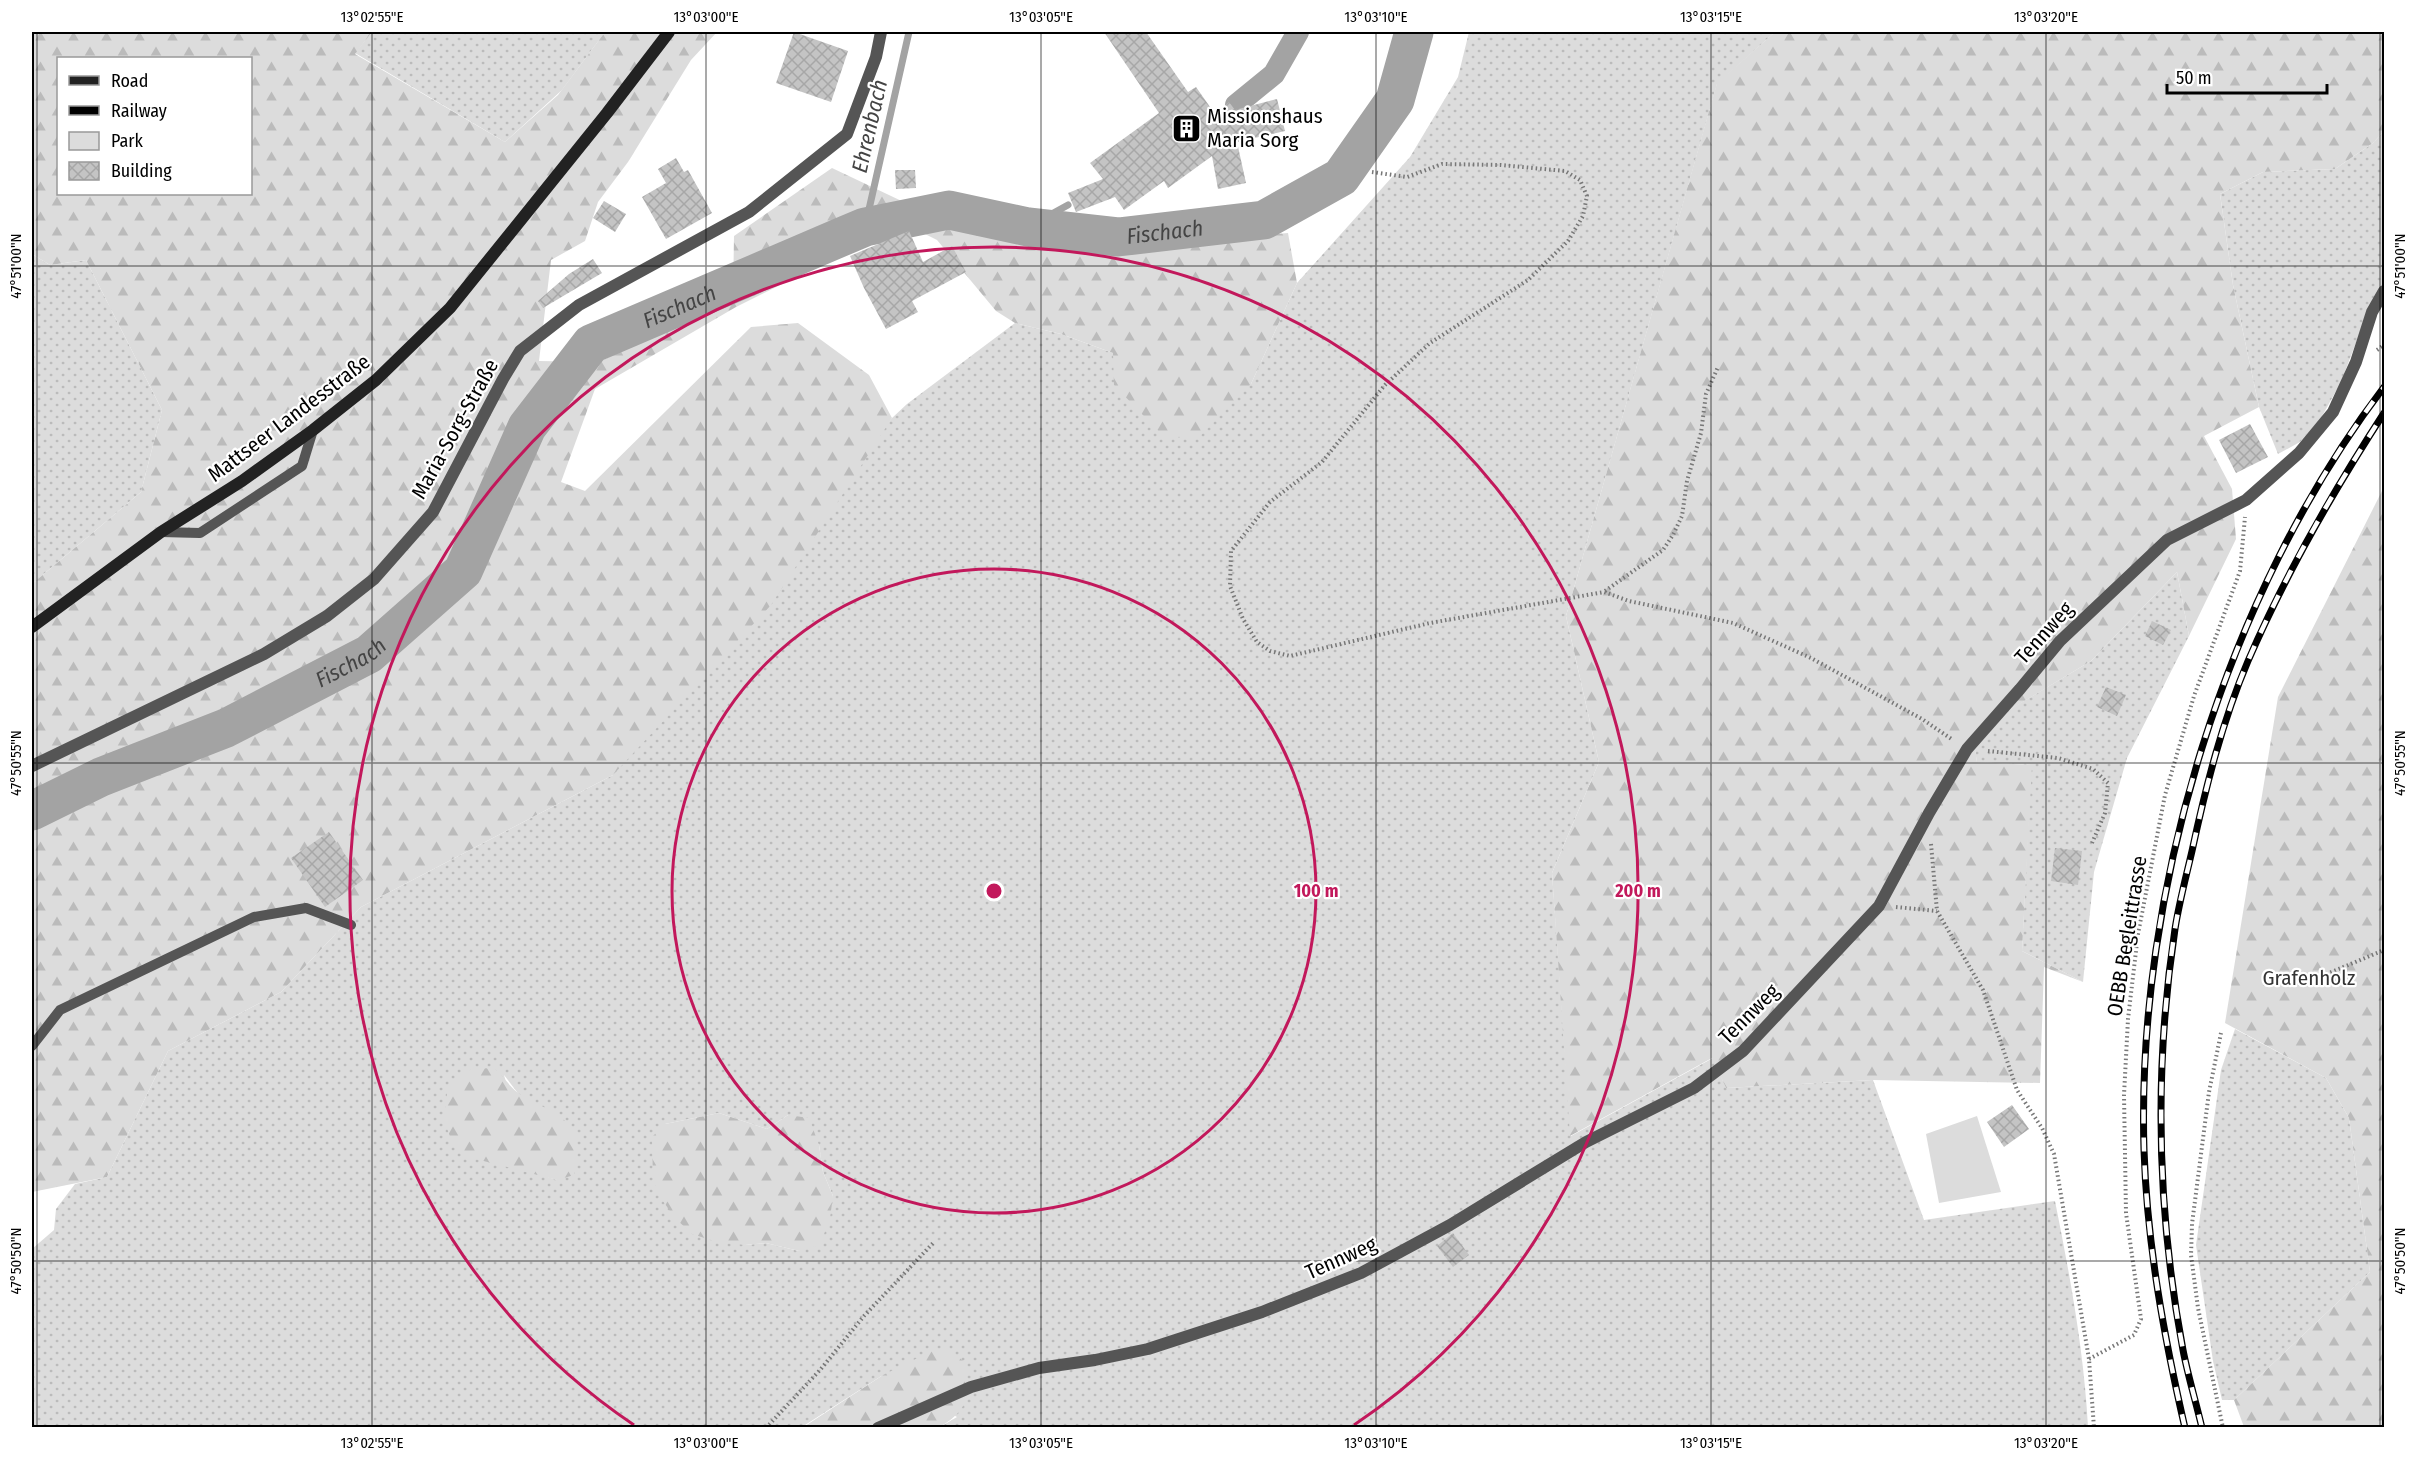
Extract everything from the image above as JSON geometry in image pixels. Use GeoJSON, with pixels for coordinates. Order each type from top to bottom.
{"type":"FeatureCollection","features":[{"type":"Feature","properties":{"kind":"main road","name":"Mattseer Landesstraße"},"geometry":{"type":"LineString","coordinates":[[32,627],[161,532],[242,481],[313,430],[376,380],[450,308],[558,175],[669,32]]}},
{"type":"Feature","properties":{"kind":"street","name":"Maria-Sorg-Straße"},"geometry":{"type":"LineString","coordinates":[[32,766],[264,654],[327,616],[374,579],[433,513],[520,351],[579,305],[749,212],[847,134],[876,57],[881,32]]}},
{"type":"Feature","properties":{"kind":"street","name":"Tennweg"},"geometry":{"type":"LineString","coordinates":[[878,1428],[971,1387],[1039,1368],[1148,1349],[1262,1312],[1361,1274],[1450,1226],[1586,1142],[1694,1088],[1743,1051],[1880,906],[1929,813],[1967,749],[2060,641],[2167,540],[2246,500],[2299,453],[2333,412],[2355,362],[2372,312],[2385,291]]}},
{"type":"Feature","properties":{"kind":"lane"},"geometry":{"type":"LineString","coordinates":[[161,532],[200,533],[302,466],[313,430]]}},
{"type":"Feature","properties":{"kind":"lane"},"geometry":{"type":"LineString","coordinates":[[32,1046],[60,1010],[254,917],[306,908],[351,925]]}},
{"type":"Feature","properties":{"kind":"path"},"geometry":{"type":"LineString","coordinates":[[1372,172],[1407,177],[1442,164],[1501,165],[1565,171],[1580,180],[1587,196],[1583,216],[1568,241],[1527,280],[1430,343],[1384,385],[1322,462],[1270,502],[1232,551],[1230,586],[1243,619],[1257,642],[1270,651],[1290,656],[1430,623],[1604,592],[1663,550],[1673,535],[1682,516],[1687,481],[1701,433],[1706,394],[1718,367]]}},
{"type":"Feature","properties":{"kind":"path","name":"OEBB Begleittrasse"},"geometry":{"type":"LineString","coordinates":[[2089,1359],[2134,1335],[2141,1319],[2126,1213],[2124,1095],[2128,1019],[2138,934],[2165,795],[2194,696],[2240,571],[2246,500]]}},
{"type":"Feature","properties":{"kind":"path"},"geometry":{"type":"LineString","coordinates":[[1604,592],[1629,601],[1733,624],[1811,658],[1922,719],[1967,749],[2058,758],[2092,769],[2108,783],[2105,813],[2092,843]]}},
{"type":"Feature","properties":{"kind":"path"},"geometry":{"type":"LineString","coordinates":[[1929,813],[1937,911],[1983,990],[2017,1090],[2042,1128],[2054,1154],[2089,1359],[2094,1428]]}},
{"type":"Feature","properties":{"kind":"path"},"geometry":{"type":"LineString","coordinates":[[1880,906],[1937,911]]}},
{"type":"Feature","properties":{"kind":"path"},"geometry":{"type":"LineString","coordinates":[[2322,976],[2385,950]]}},
{"type":"Feature","properties":{"kind":"path"},"geometry":{"type":"LineString","coordinates":[[2221,1033],[2209,1092],[2192,1224],[2191,1255],[2198,1308],[2223,1428]]}},
{"type":"Feature","properties":{"kind":"path"},"geometry":{"type":"LineString","coordinates":[[766,1428],[820,1371],[864,1316],[934,1242]]}},
{"type":"Feature","properties":{"kind":"green space"},"geometry":{"type":"Polygon","coordinates":[[[32,32],[372,32],[355,54],[505,142],[558,95],[605,32],[717,32],[691,60],[628,162],[598,202],[585,241],[551,260],[539,361],[599,362],[733,297],[734,236],[832,168],[948,223],[1074,250],[1288,233],[1297,283],[1251,384],[1199,437],[1165,438],[1114,385],[1113,353],[1061,334],[1015,323],[996,311],[937,240],[911,227],[873,239],[736,307],[595,389],[561,482],[585,491],[751,327],[798,323],[869,375],[892,418],[771,605],[613,775],[361,907],[281,992],[168,1051],[107,1177],[32,1192],[32,584],[141,492],[162,410],[86,260],[50,265],[32,254],[32,32]]]}},
{"type":"Feature","properties":{"kind":"green space"},"geometry":{"type":"Polygon","coordinates":[[[372,32],[605,32],[562,90],[505,142],[355,53],[372,32]]]}},
{"type":"Feature","properties":{"kind":"green space"},"geometry":{"type":"Polygon","coordinates":[[[1469,32],[1775,32],[1717,84],[1566,616],[1599,762],[1552,873],[1571,1136],[1713,1058],[1726,1088],[1873,1080],[1924,1220],[2055,1201],[2080,1342],[2088,1427],[940,1427],[957,1417],[883,1375],[802,1427],[32,1428],[32,1249],[54,1230],[56,1209],[75,1184],[107,1177],[168,1051],[281,992],[361,907],[613,775],[892,418],[907,404],[1015,323],[1061,334],[1113,353],[1251,384],[1297,283],[1410,157],[1458,77],[1469,32]],[[504,1075],[532,1172],[557,1180],[517,1092],[504,1075]],[[719,1113],[665,1124],[745,1245],[766,1243],[799,1251],[833,1196],[823,1172],[819,1145],[788,1115],[767,1129],[719,1113]]]}},
{"type":"Feature","properties":{"kind":"green space"},"geometry":{"type":"Polygon","coordinates":[[[1775,32],[2384,32],[2384,131],[2373,143],[2335,169],[2263,172],[2220,194],[2233,285],[2259,407],[2204,436],[2232,489],[2236,539],[2189,636],[2177,572],[2091,661],[1973,732],[1977,762],[2032,765],[2022,951],[2083,982],[2044,967],[2040,1083],[1873,1080],[1726,1088],[1712,1058],[1570,1136],[1552,873],[1599,762],[1566,616],[1717,83],[1775,32]]]}},
{"type":"Feature","properties":{"kind":"green space"},"geometry":{"type":"Polygon","coordinates":[[[2384,131],[2384,283],[2365,319],[2341,382],[2321,418],[2300,442],[2278,454],[2259,407],[2233,285],[2220,194],[2263,172],[2335,169],[2373,143],[2384,131]]]}},
{"type":"Feature","properties":{"kind":"green space"},"geometry":{"type":"Polygon","coordinates":[[[32,254],[50,265],[86,260],[162,410],[141,492],[32,584],[32,254]]]}},
{"type":"Feature","properties":{"kind":"green space","name":"Grafenholz"},"geometry":{"type":"Polygon","coordinates":[[[2384,487],[2384,1427],[2244,1427],[2234,1400],[2370,1272],[2349,1118],[2326,1078],[2225,1023],[2278,697],[2384,487]]]}},
{"type":"Feature","properties":{"kind":"green space"},"geometry":{"type":"Polygon","coordinates":[[[2177,572],[2189,636],[2127,758],[2094,872],[2083,982],[2022,951],[2031,765],[1977,762],[1972,732],[2091,661],[2177,572]]]}},
{"type":"Feature","properties":{"kind":"green space"},"geometry":{"type":"Polygon","coordinates":[[[2235,1029],[2326,1078],[2349,1118],[2370,1272],[2234,1400],[2222,1400],[2213,1361],[2196,1245],[2221,1070],[2235,1029]]]}},
{"type":"Feature","properties":{"kind":"green space"},"geometry":{"type":"Polygon","coordinates":[[[494,1068],[519,1094],[561,1117],[574,1131],[578,1149],[574,1175],[557,1180],[468,1157],[452,1142],[444,1120],[448,1085],[471,1069],[494,1068]]]}},
{"type":"Feature","properties":{"kind":"green space"},"geometry":{"type":"Polygon","coordinates":[[[719,1113],[767,1129],[788,1115],[809,1118],[819,1145],[823,1172],[833,1196],[830,1218],[820,1245],[799,1251],[766,1243],[745,1245],[717,1242],[692,1234],[674,1217],[661,1198],[653,1180],[652,1137],[665,1124],[719,1113]]]}},
{"type":"Feature","properties":{"kind":"green space"},"geometry":{"type":"Polygon","coordinates":[[[1977,1116],[2001,1192],[1939,1203],[1926,1134],[1977,1116]]]}},
{"type":"Feature","properties":{"kind":"green space"},"geometry":{"type":"Polygon","coordinates":[[[936,1349],[951,1351],[967,1364],[965,1401],[957,1414],[940,1427],[802,1428],[883,1375],[936,1349]]]}},
{"type":"Feature","properties":{"kind":"building"},"geometry":{"type":"Polygon","coordinates":[[[794,32],[848,51],[831,102],[776,83],[794,32]]]}},
{"type":"Feature","properties":{"kind":"building","name":"Missionshaus Maria Sorg"},"geometry":{"type":"Polygon","coordinates":[[[1104,32],[1146,32],[1188,92],[1196,87],[1215,114],[1229,102],[1235,110],[1277,99],[1285,131],[1237,142],[1246,183],[1218,189],[1212,156],[1168,188],[1164,181],[1124,210],[1115,197],[1076,212],[1068,193],[1103,179],[1090,163],[1159,113],[1104,32]]]}},
{"type":"Feature","properties":{"kind":"building"},"geometry":{"type":"Polygon","coordinates":[[[676,158],[684,172],[688,170],[712,213],[666,239],[642,197],[666,183],[658,169],[676,158]]]}},
{"type":"Feature","properties":{"kind":"building"},"geometry":{"type":"Polygon","coordinates":[[[895,170],[915,170],[916,188],[896,189],[895,170]]]}},
{"type":"Feature","properties":{"kind":"building"},"geometry":{"type":"Polygon","coordinates":[[[604,201],[626,214],[615,232],[593,218],[604,201]]]}},
{"type":"Feature","properties":{"kind":"building"},"geometry":{"type":"Polygon","coordinates":[[[909,231],[923,262],[952,246],[966,272],[912,301],[918,312],[886,329],[850,256],[909,231]]]}},
{"type":"Feature","properties":{"kind":"building"},"geometry":{"type":"Polygon","coordinates":[[[593,259],[602,273],[543,308],[538,301],[569,274],[593,259]]]}},
{"type":"Feature","properties":{"kind":"building"},"geometry":{"type":"Polygon","coordinates":[[[2250,424],[2268,457],[2236,473],[2219,440],[2250,424]]]}},
{"type":"Feature","properties":{"kind":"building"},"geometry":{"type":"Polygon","coordinates":[[[2152,621],[2171,630],[2163,645],[2145,636],[2152,621]]]}},
{"type":"Feature","properties":{"kind":"building"},"geometry":{"type":"Polygon","coordinates":[[[2106,687],[2126,695],[2117,716],[2097,707],[2106,687]]]}},
{"type":"Feature","properties":{"kind":"building"},"geometry":{"type":"Polygon","coordinates":[[[329,832],[363,880],[325,907],[291,858],[329,832]]]}},
{"type":"Feature","properties":{"kind":"building"},"geometry":{"type":"Polygon","coordinates":[[[2055,848],[2082,851],[2078,885],[2051,881],[2055,848]]]}},
{"type":"Feature","properties":{"kind":"building"},"geometry":{"type":"Polygon","coordinates":[[[2012,1105],[2029,1129],[2004,1147],[1987,1122],[2012,1105]]]}},
{"type":"Feature","properties":{"kind":"building"},"geometry":{"type":"Polygon","coordinates":[[[1453,1233],[1469,1255],[1453,1267],[1437,1246],[1453,1233]]]}},
{"type":"Feature","properties":{"kind":"waterway","name":"Ehrenbach"},"geometry":{"type":"LineString","coordinates":[[865,227],[909,32]]}},
{"type":"Feature","properties":{"kind":"waterway"},"geometry":{"type":"LineString","coordinates":[[1236,105],[1274,74],[1298,32]]}},
{"type":"Feature","properties":{"kind":"waterway","name":"Fischach"},"geometry":{"type":"LineString","coordinates":[[32,811],[101,777],[226,728],[369,654],[463,571],[527,427],[591,344],[865,227],[949,210],[1028,227],[1118,237],[1264,220],[1341,177],[1395,100],[1414,32]]}},
{"type":"Feature","properties":{"kind":"waterway"},"geometry":{"type":"LineString","coordinates":[[1028,227],[1068,205]]}},
{"type":"Feature","properties":{"kind":"railway"},"geometry":{"type":"LineString","coordinates":[[2185,1428],[2158,1290],[2149,1220],[2144,1150],[2146,1051],[2156,950],[2175,849],[2202,749],[2237,651],[2279,557],[2328,469],[2384,387]]}},
{"type":"Feature","properties":{"kind":"railway"},"geometry":{"type":"LineString","coordinates":[[2202,1428],[2185,1360],[2174,1298],[2161,1140],[2164,1034],[2168,981],[2177,919],[2215,754],[2248,661],[2278,596],[2311,534],[2384,413]]}},
{"type":"Feature","properties":{"kind":"place","name":"Missionshaus Maria Sorg"},"geometry":{"type":"Point","coordinates":[1186,128]}}]}
